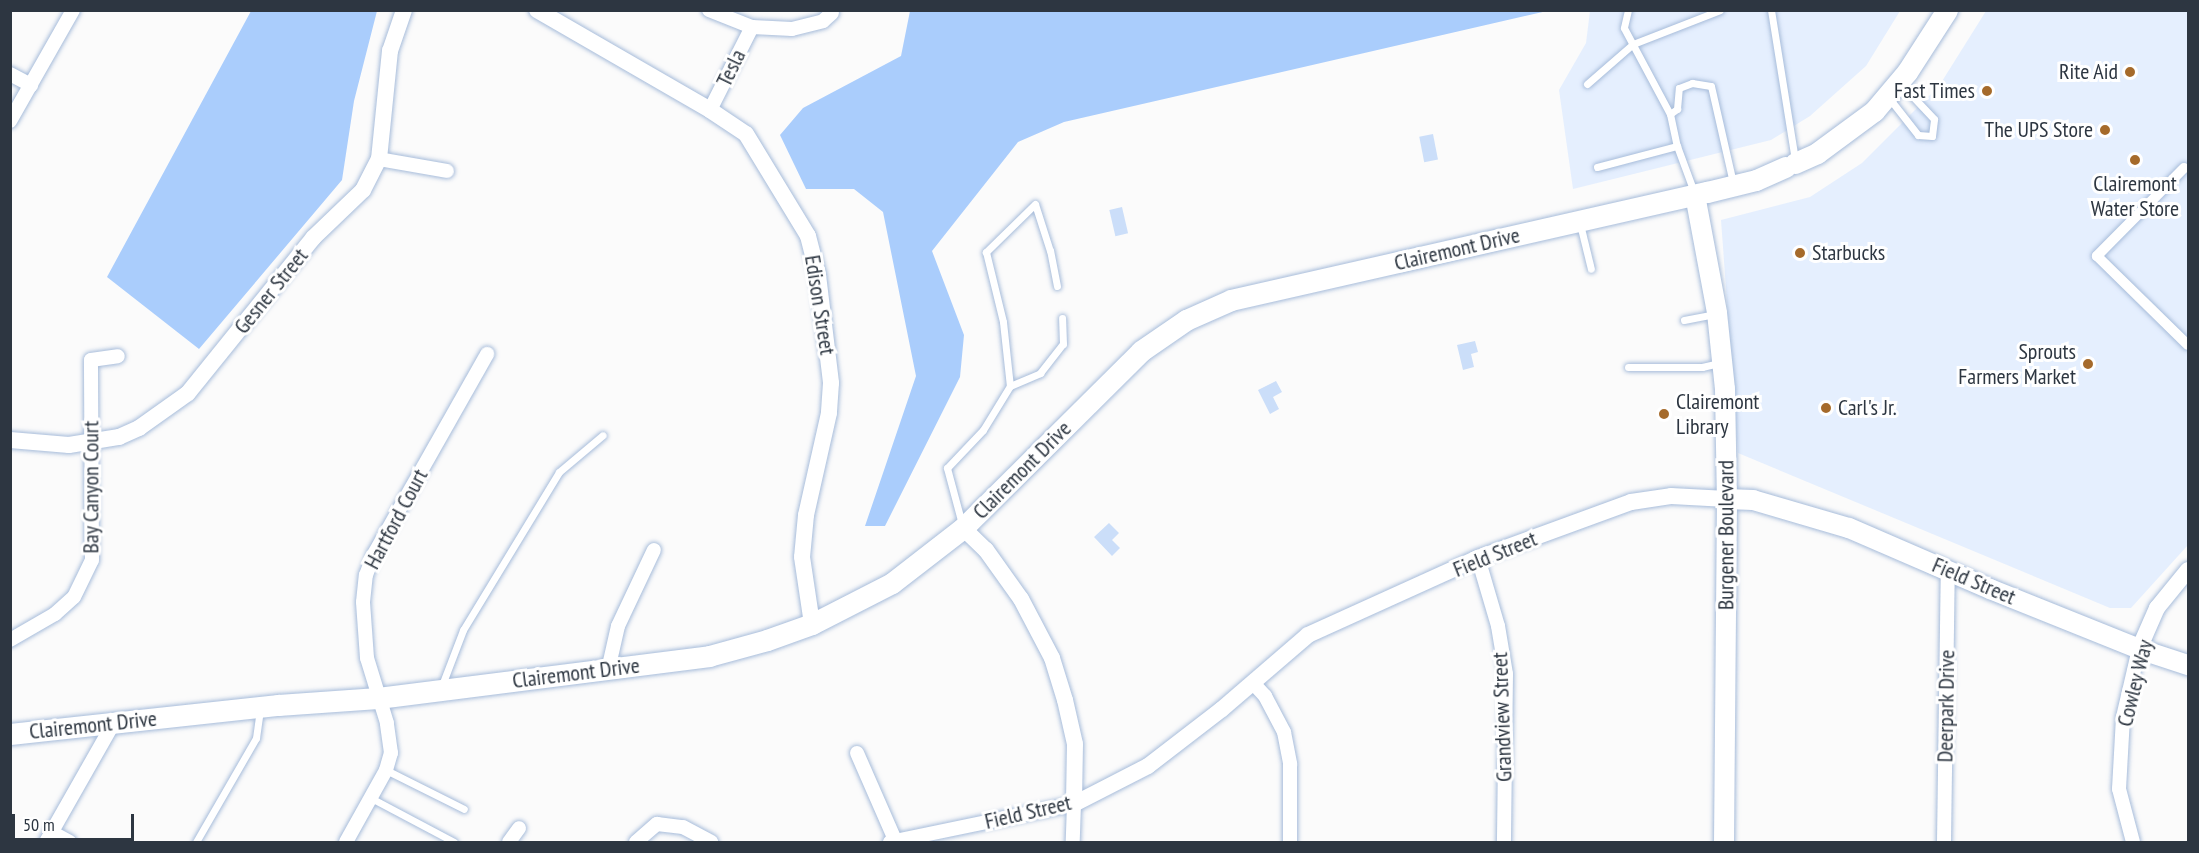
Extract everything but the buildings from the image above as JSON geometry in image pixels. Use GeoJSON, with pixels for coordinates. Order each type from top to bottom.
{"type":"FeatureCollection","features":[{"type":"Feature","properties":{"kind":"main road","name":"Clairemont Drive"},"geometry":{"type":"LineString","coordinates":[[10,734],[378,698],[608,670],[709,656],[767,640],[812,624],[892,582],[963,528],[1141,351],[1186,320],[1231,300],[1756,180],[1826,147],[1874,111],[1893,89],[1947,10]]}},
{"type":"Feature","properties":{"kind":"main road","name":"Burgener Boulevard"},"geometry":{"type":"LineString","coordinates":[[1695,195],[1717,313],[1722,362],[1727,499],[1724,843]]}},
{"type":"Feature","properties":{"kind":"main road","name":"Field Street"},"geometry":{"type":"LineString","coordinates":[[1727,499],[1753,500],[1849,528],[2139,649],[2188,665]]}},
{"type":"Feature","properties":{"kind":"street"},"geometry":{"type":"LineString","coordinates":[[10,121],[73,10]]}},
{"type":"Feature","properties":{"kind":"street","name":"Gesner Street"},"geometry":{"type":"LineString","coordinates":[[10,440],[69,445],[119,437],[139,428],[188,393],[313,238],[363,190],[379,159],[390,51],[404,10]]}},
{"type":"Feature","properties":{"kind":"street","name":"Edison Street"},"geometry":{"type":"LineString","coordinates":[[537,10],[710,110],[746,134],[808,236],[818,275],[831,383],[829,413],[806,515],[802,557],[812,624]]}},
{"type":"Feature","properties":{"kind":"street"},"geometry":{"type":"LineString","coordinates":[[709,10],[752,27],[792,29],[823,21],[832,13]]}},
{"type":"Feature","properties":{"kind":"street","name":"Tesla"},"geometry":{"type":"LineString","coordinates":[[710,110],[752,27]]}},
{"type":"Feature","properties":{"kind":"street"},"geometry":{"type":"LineString","coordinates":[[10,74],[31,85]]}},
{"type":"Feature","properties":{"kind":"street"},"geometry":{"type":"LineString","coordinates":[[379,159],[447,171]]}},
{"type":"Feature","properties":{"kind":"street"},"geometry":{"type":"LineString","coordinates":[[2184,168],[2097,256],[2188,345]]}},
{"type":"Feature","properties":{"kind":"street","name":"Hartford Court"},"geometry":{"type":"LineString","coordinates":[[346,843],[386,770],[391,753],[391,739],[367,658],[363,602],[366,576],[374,554],[487,354]]}},
{"type":"Feature","properties":{"kind":"street","name":"Bay Canyon Court"},"geometry":{"type":"LineString","coordinates":[[10,640],[55,614],[74,597],[92,560],[91,360],[118,356]]}},
{"type":"Feature","properties":{"kind":"street","name":"Field Street"},"geometry":{"type":"LineString","coordinates":[[892,841],[1074,804],[1148,766],[1253,683],[1308,635],[1478,558],[1631,502],[1671,496],[1727,499]]}},
{"type":"Feature","properties":{"kind":"street"},"geometry":{"type":"LineString","coordinates":[[963,528],[986,550],[1021,599],[1052,658],[1075,744],[1073,843]]}},
{"type":"Feature","properties":{"kind":"street"},"geometry":{"type":"LineString","coordinates":[[608,670],[618,626],[654,550]]}},
{"type":"Feature","properties":{"kind":"street","name":"Grandview Street"},"geometry":{"type":"LineString","coordinates":[[1478,558],[1498,626],[1506,674],[1504,843]]}},
{"type":"Feature","properties":{"kind":"street","name":"Deerpark Drive"},"geometry":{"type":"LineString","coordinates":[[1944,843],[1948,570]]}},
{"type":"Feature","properties":{"kind":"street","name":"Cowley Way"},"geometry":{"type":"LineString","coordinates":[[2133,843],[2119,789],[2123,717],[2139,649],[2157,608],[2188,570]]}},
{"type":"Feature","properties":{"kind":"street"},"geometry":{"type":"LineString","coordinates":[[1253,683],[1265,696],[1284,732],[1290,764],[1290,843]]}},
{"type":"Feature","properties":{"kind":"street"},"geometry":{"type":"LineString","coordinates":[[70,843],[48,837],[113,724]]}},
{"type":"Feature","properties":{"kind":"street"},"geometry":{"type":"LineString","coordinates":[[857,753],[892,841]]}},
{"type":"Feature","properties":{"kind":"street"},"geometry":{"type":"LineString","coordinates":[[636,843],[657,824],[683,827],[711,843]]}},
{"type":"Feature","properties":{"kind":"street"},"geometry":{"type":"LineString","coordinates":[[509,843],[519,828]]}},
{"type":"Feature","properties":{"kind":"lane"},"geometry":{"type":"LineString","coordinates":[[1628,10],[1624,28],[1670,114],[1677,146],[1695,195]]}},
{"type":"Feature","properties":{"kind":"lane"},"geometry":{"type":"LineString","coordinates":[[1587,84],[1633,44],[1720,10]]}},
{"type":"Feature","properties":{"kind":"lane"},"geometry":{"type":"LineString","coordinates":[[1771,10],[1790,165]]}},
{"type":"Feature","properties":{"kind":"lane"},"geometry":{"type":"LineString","coordinates":[[1670,114],[1677,109],[1679,88],[1692,83],[1711,86],[1734,185]]}},
{"type":"Feature","properties":{"kind":"lane"},"geometry":{"type":"LineString","coordinates":[[1893,89],[1934,119],[1932,136],[1918,135],[1893,89]]}},
{"type":"Feature","properties":{"kind":"lane"},"geometry":{"type":"LineString","coordinates":[[1597,167],[1677,146]]}},
{"type":"Feature","properties":{"kind":"lane"},"geometry":{"type":"LineString","coordinates":[[1010,386],[1004,322],[986,252],[1035,204],[1050,251],[1057,286]]}},
{"type":"Feature","properties":{"kind":"lane"},"geometry":{"type":"LineString","coordinates":[[1579,221],[1591,269]]}},
{"type":"Feature","properties":{"kind":"lane"},"geometry":{"type":"LineString","coordinates":[[1684,320],[1717,313]]}},
{"type":"Feature","properties":{"kind":"lane"},"geometry":{"type":"LineString","coordinates":[[963,528],[946,468],[983,430],[1010,386],[1040,373],[1063,344],[1062,318]]}},
{"type":"Feature","properties":{"kind":"lane"},"geometry":{"type":"LineString","coordinates":[[1628,367],[1702,367],[1722,362]]}},
{"type":"Feature","properties":{"kind":"lane"},"geometry":{"type":"LineString","coordinates":[[440,690],[464,630],[559,472],[603,435]]}},
{"type":"Feature","properties":{"kind":"lane"},"geometry":{"type":"LineString","coordinates":[[196,843],[256,738],[260,708]]}},
{"type":"Feature","properties":{"kind":"lane"},"geometry":{"type":"LineString","coordinates":[[386,770],[464,809]]}},
{"type":"Feature","properties":{"kind":"lane"},"geometry":{"type":"LineString","coordinates":[[371,798],[454,843]]}},
{"type":"Feature","properties":{"kind":"shaded area"},"geometry":{"type":"Polygon","coordinates":[[[910,10],[1547,11],[1064,122],[1018,142],[932,251],[964,335],[960,377],[885,526],[865,526],[916,376],[883,212],[854,189],[806,189],[780,135],[803,108],[901,56],[910,10]]]}},
{"type":"Feature","properties":{"kind":"shaded area"},"geometry":{"type":"Polygon","coordinates":[[[251,11],[377,11],[354,101],[342,180],[199,349],[107,277],[251,11]]]}},
{"type":"Feature","properties":{"kind":"shaded area"},"geometry":{"type":"Polygon","coordinates":[[[1590,11],[1900,11],[1866,66],[1810,116],[1771,140],[1573,189],[1559,90],[1586,43],[1590,11]]]}},
{"type":"Feature","properties":{"kind":"shaded area"},"geometry":{"type":"Polygon","coordinates":[[[1986,11],[2188,11],[2188,545],[2131,608],[2110,608],[1738,453],[1721,220],[1810,197],[1862,163],[1939,86],[1986,11]]]}},
{"type":"Feature","properties":{"kind":"shaded area"},"geometry":{"type":"Polygon","coordinates":[[[1433,134],[1438,160],[1424,162],[1419,137],[1433,134]]]}},
{"type":"Feature","properties":{"kind":"shaded area"},"geometry":{"type":"Polygon","coordinates":[[[1122,207],[1128,233],[1115,236],[1109,210],[1122,207]]]}},
{"type":"Feature","properties":{"kind":"shaded area"},"geometry":{"type":"Polygon","coordinates":[[[1475,341],[1478,352],[1471,354],[1474,367],[1463,370],[1457,345],[1475,341]]]}},
{"type":"Feature","properties":{"kind":"shaded area"},"geometry":{"type":"Polygon","coordinates":[[[1276,381],[1282,392],[1273,397],[1279,409],[1270,414],[1258,390],[1276,381]]]}},
{"type":"Feature","properties":{"kind":"shaded area"},"geometry":{"type":"Polygon","coordinates":[[[1109,523],[1119,533],[1112,540],[1120,548],[1112,556],[1094,537],[1109,523]]]}},
{"type":"Feature","properties":{"kind":"place","name":"Rite Aid"},"geometry":{"type":"Point","coordinates":[2130,72]}},
{"type":"Feature","properties":{"kind":"place","name":"Fast Times"},"geometry":{"type":"Point","coordinates":[1987,91]}},
{"type":"Feature","properties":{"kind":"place","name":"The UPS Store"},"geometry":{"type":"Point","coordinates":[2105,130]}},
{"type":"Feature","properties":{"kind":"place","name":"Clairemont Water Store"},"geometry":{"type":"Point","coordinates":[2135,160]}},
{"type":"Feature","properties":{"kind":"place","name":"Starbucks"},"geometry":{"type":"Point","coordinates":[1800,253]}},
{"type":"Feature","properties":{"kind":"place","name":"Sprouts Farmers Market"},"geometry":{"type":"Point","coordinates":[2088,364]}},
{"type":"Feature","properties":{"kind":"place","name":"Carl's Jr."},"geometry":{"type":"Point","coordinates":[1826,408]}},
{"type":"Feature","properties":{"kind":"place","name":"Clairemont Library"},"geometry":{"type":"Point","coordinates":[1664,414]}}]}
